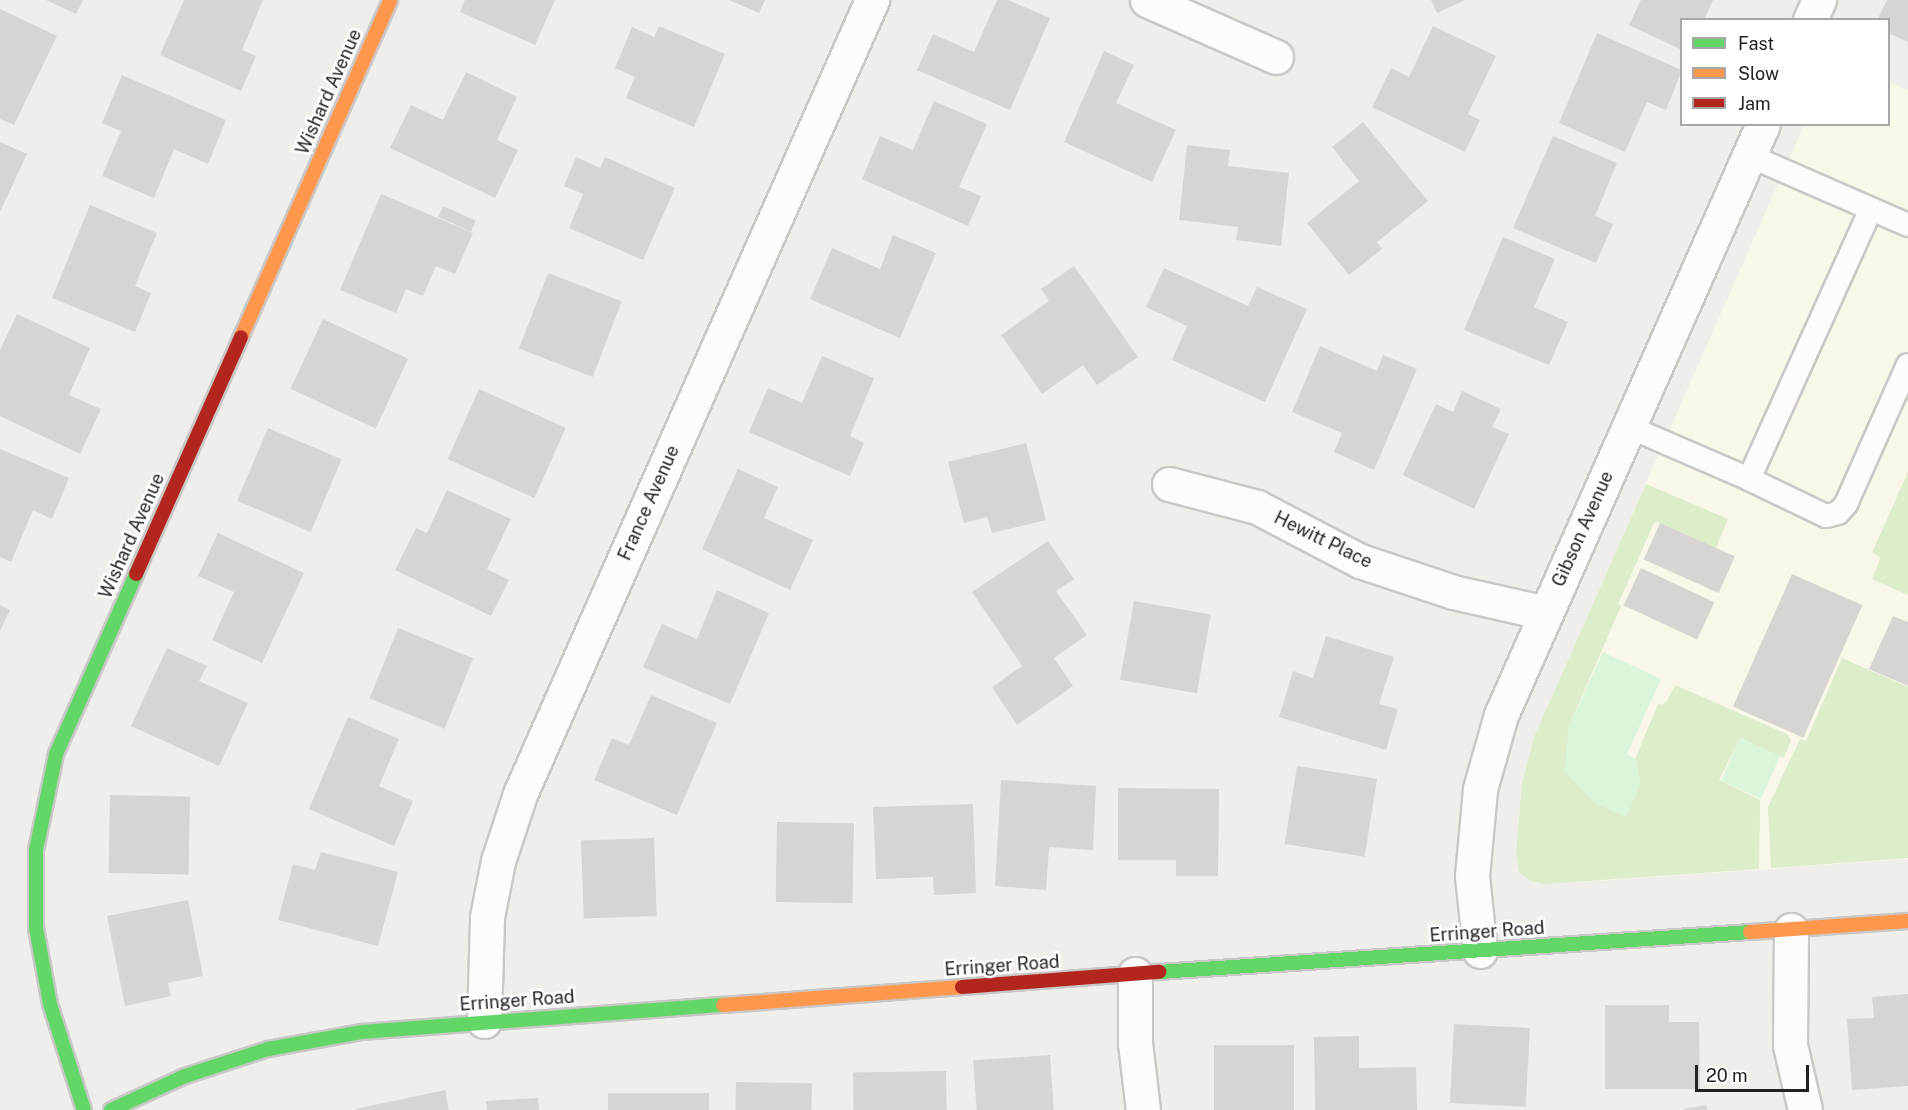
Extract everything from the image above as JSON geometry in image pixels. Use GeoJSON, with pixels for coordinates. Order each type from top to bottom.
{"type":"FeatureCollection","features":[{"type":"Feature","properties":{"kind":"street","name":"Wishard Avenue"},"geometry":{"type":"LineString","coordinates":[[84,1110],[50,1004],[36,928],[36,850],[56,754],[390,0]]}},
{"type":"Feature","properties":{"kind":"street","name":"France Avenue"},"geometry":{"type":"LineString","coordinates":[[484,1021],[488,917],[498,861],[520,794],[872,0]]}},
{"type":"Feature","properties":{"kind":"street"},"geometry":{"type":"LineString","coordinates":[[1147,0],[1276,57]]}},
{"type":"Feature","properties":{"kind":"street"},"geometry":{"type":"LineString","coordinates":[[1811,18],[1819,0]]}},
{"type":"Feature","properties":{"kind":"street","name":"Gibson Avenue"},"geometry":{"type":"LineString","coordinates":[[1480,951],[1472,876],[1480,789],[1501,715],[1762,126]]}},
{"type":"Feature","properties":{"kind":"street","name":"Hewitt Place"},"geometry":{"type":"LineString","coordinates":[[1169,483],[1257,507],[1360,561],[1454,592],[1546,613]]}},
{"type":"Feature","properties":{"kind":"street","name":"Erringer Road"},"geometry":{"type":"LineString","coordinates":[[111,1110],[185,1076],[268,1049],[362,1032],[484,1021],[1135,974],[1908,921]]}},
{"type":"Feature","properties":{"kind":"street"},"geometry":{"type":"LineString","coordinates":[[1791,930],[1790,1045],[1805,1110]]}},
{"type":"Feature","properties":{"kind":"street"},"geometry":{"type":"LineString","coordinates":[[1135,974],[1135,1043],[1143,1110]]}},
{"type":"Feature","properties":{"kind":"lane"},"geometry":{"type":"LineString","coordinates":[[1750,156],[1908,225]]}},
{"type":"Feature","properties":{"kind":"lane"},"geometry":{"type":"LineString","coordinates":[[1749,478],[1871,209]]}},
{"type":"Feature","properties":{"kind":"lane"},"geometry":{"type":"LineString","coordinates":[[1629,427],[1749,478],[1826,516],[1838,513],[1846,504],[1908,365]]}},
{"type":"Feature","properties":{"kind":"shaded area"},"geometry":{"type":"Polygon","coordinates":[[[1890,82],[1908,90],[1908,859],[1587,882],[1531,881],[1519,872],[1516,853],[1522,783],[1534,737],[1804,126],[1890,126],[1890,82]]]}},
{"type":"Feature","properties":{"kind":"green space"},"geometry":{"type":"Polygon","coordinates":[[[1908,472],[1908,595],[1872,579],[1881,557],[1872,553],[1908,472]]]}},
{"type":"Feature","properties":{"kind":"green space"},"geometry":{"type":"Polygon","coordinates":[[[1646,484],[1728,519],[1716,548],[1655,521],[1618,604],[1621,606],[1568,728],[1641,782],[1635,759],[1658,704],[1661,705],[1667,701],[1675,685],[1787,734],[1791,740],[1784,758],[1740,738],[1719,780],[1760,800],[1759,869],[1544,884],[1531,881],[1519,872],[1516,853],[1522,783],[1534,737],[1646,484]]]}},
{"type":"Feature","properties":{"kind":"green space"},"geometry":{"type":"Polygon","coordinates":[[[1603,652],[1661,679],[1627,754],[1635,759],[1641,782],[1626,817],[1596,804],[1565,772],[1568,728],[1603,652]]]}},
{"type":"Feature","properties":{"kind":"green space"},"geometry":{"type":"Polygon","coordinates":[[[1842,658],[1908,687],[1908,858],[1771,868],[1768,807],[1800,739],[1806,741],[1842,658]]]}},
{"type":"Feature","properties":{"kind":"green space"},"geometry":{"type":"Polygon","coordinates":[[[1740,738],[1780,756],[1761,799],[1721,781],[1740,738]]]}},
{"type":"Feature","properties":{"kind":"building"},"geometry":{"type":"Polygon","coordinates":[[[46,0],[83,0],[76,14],[46,0]]]}},
{"type":"Feature","properties":{"kind":"building"},"geometry":{"type":"Polygon","coordinates":[[[184,0],[263,0],[242,50],[256,56],[241,91],[160,55],[184,0]]]}},
{"type":"Feature","properties":{"kind":"building"},"geometry":{"type":"Polygon","coordinates":[[[465,0],[555,0],[535,45],[460,12],[465,0]]]}},
{"type":"Feature","properties":{"kind":"building"},"geometry":{"type":"Polygon","coordinates":[[[729,0],[765,0],[759,13],[729,0]]]}},
{"type":"Feature","properties":{"kind":"building"},"geometry":{"type":"Polygon","coordinates":[[[997,0],[1008,0],[1050,18],[1010,110],[917,70],[933,34],[974,52],[997,0]]]}},
{"type":"Feature","properties":{"kind":"building"},"geometry":{"type":"Polygon","coordinates":[[[1431,0],[1465,0],[1437,13],[1431,0]]]}},
{"type":"Feature","properties":{"kind":"building"},"geometry":{"type":"Polygon","coordinates":[[[1641,0],[1713,0],[1705,18],[1680,18],[1680,49],[1629,25],[1641,0]]]}},
{"type":"Feature","properties":{"kind":"building"},"geometry":{"type":"Polygon","coordinates":[[[1887,0],[1908,0],[1908,42],[1890,34],[1890,18],[1878,18],[1887,0]]]}},
{"type":"Feature","properties":{"kind":"building"},"geometry":{"type":"Polygon","coordinates":[[[0,9],[57,36],[14,125],[0,119],[0,9]]]}},
{"type":"Feature","properties":{"kind":"building"},"geometry":{"type":"Polygon","coordinates":[[[659,26],[725,54],[694,127],[626,98],[635,77],[615,68],[632,27],[654,37],[659,26]]]}},
{"type":"Feature","properties":{"kind":"building"},"geometry":{"type":"Polygon","coordinates":[[[1433,26],[1496,56],[1468,114],[1480,120],[1465,152],[1372,107],[1391,68],[1409,77],[1433,26]]]}},
{"type":"Feature","properties":{"kind":"building"},"geometry":{"type":"Polygon","coordinates":[[[1597,33],[1680,69],[1680,75],[1666,110],[1647,102],[1625,152],[1559,123],[1597,33]]]}},
{"type":"Feature","properties":{"kind":"building"},"geometry":{"type":"Polygon","coordinates":[[[1104,51],[1134,65],[1116,103],[1176,130],[1152,182],[1064,142],[1104,51]]]}},
{"type":"Feature","properties":{"kind":"building"},"geometry":{"type":"Polygon","coordinates":[[[466,72],[517,97],[497,140],[518,150],[495,198],[390,148],[411,105],[443,120],[466,72]]]}},
{"type":"Feature","properties":{"kind":"building"},"geometry":{"type":"Polygon","coordinates":[[[122,75],[226,120],[208,164],[174,149],[154,198],[102,176],[121,131],[102,123],[122,75]]]}},
{"type":"Feature","properties":{"kind":"building"},"geometry":{"type":"Polygon","coordinates":[[[934,101],[987,124],[959,187],[981,196],[968,226],[862,179],[880,136],[913,150],[934,101]]]}},
{"type":"Feature","properties":{"kind":"building"},"geometry":{"type":"Polygon","coordinates":[[[1363,122],[1428,201],[1377,242],[1382,249],[1349,275],[1307,223],[1359,181],[1332,147],[1363,122]]]}},
{"type":"Feature","properties":{"kind":"building"},"geometry":{"type":"Polygon","coordinates":[[[1553,136],[1617,163],[1595,216],[1613,224],[1596,263],[1513,228],[1553,136]]]}},
{"type":"Feature","properties":{"kind":"building"},"geometry":{"type":"Polygon","coordinates":[[[0,142],[27,154],[0,212],[0,142]]]}},
{"type":"Feature","properties":{"kind":"building"},"geometry":{"type":"Polygon","coordinates":[[[1187,145],[1230,150],[1228,166],[1289,173],[1281,246],[1236,240],[1238,227],[1179,220],[1187,145]]]}},
{"type":"Feature","properties":{"kind":"building"},"geometry":{"type":"Polygon","coordinates":[[[576,157],[600,168],[605,157],[675,188],[643,260],[569,228],[583,194],[564,186],[576,157]]]}},
{"type":"Feature","properties":{"kind":"building"},"geometry":{"type":"Polygon","coordinates":[[[381,194],[473,233],[455,274],[436,266],[423,296],[406,289],[396,313],[340,290],[381,194]]]}},
{"type":"Feature","properties":{"kind":"building"},"geometry":{"type":"Polygon","coordinates":[[[90,205],[157,233],[135,286],[151,293],[135,332],[52,298],[90,205]]]}},
{"type":"Feature","properties":{"kind":"building"},"geometry":{"type":"Polygon","coordinates":[[[443,206],[476,221],[471,232],[438,217],[443,206]]]}},
{"type":"Feature","properties":{"kind":"building"},"geometry":{"type":"Polygon","coordinates":[[[893,235],[936,253],[900,338],[810,299],[832,248],[880,269],[893,235]]]}},
{"type":"Feature","properties":{"kind":"building"},"geometry":{"type":"Polygon","coordinates":[[[1503,237],[1555,259],[1534,307],[1568,322],[1549,365],[1464,330],[1503,237]]]}},
{"type":"Feature","properties":{"kind":"building"},"geometry":{"type":"Polygon","coordinates":[[[1074,266],[1138,357],[1097,385],[1083,365],[1042,394],[1001,335],[1049,301],[1041,289],[1074,266]]]}},
{"type":"Feature","properties":{"kind":"building"},"geometry":{"type":"Polygon","coordinates":[[[1164,268],[1248,306],[1257,287],[1307,309],[1265,402],[1172,360],[1187,326],[1146,307],[1164,268]]]}},
{"type":"Feature","properties":{"kind":"building"},"geometry":{"type":"Polygon","coordinates":[[[548,273],[622,301],[593,377],[519,349],[548,273]]]}},
{"type":"Feature","properties":{"kind":"building"},"geometry":{"type":"Polygon","coordinates":[[[17,314],[90,348],[69,395],[101,409],[80,454],[0,416],[0,350],[17,314]]]}},
{"type":"Feature","properties":{"kind":"building"},"geometry":{"type":"Polygon","coordinates":[[[323,319],[408,359],[376,429],[290,389],[323,319]]]}},
{"type":"Feature","properties":{"kind":"building"},"geometry":{"type":"Polygon","coordinates":[[[1320,346],[1377,371],[1383,355],[1417,369],[1374,470],[1334,452],[1342,433],[1292,412],[1320,346]]]}},
{"type":"Feature","properties":{"kind":"building"},"geometry":{"type":"Polygon","coordinates":[[[822,356],[874,378],[850,436],[864,443],[850,476],[749,432],[768,388],[802,403],[822,356]]]}},
{"type":"Feature","properties":{"kind":"building"},"geometry":{"type":"Polygon","coordinates":[[[479,389],[566,428],[534,498],[448,459],[479,389]]]}},
{"type":"Feature","properties":{"kind":"building"},"geometry":{"type":"Polygon","coordinates":[[[1462,391],[1501,409],[1492,427],[1509,434],[1474,509],[1403,475],[1436,404],[1453,412],[1462,391]]]}},
{"type":"Feature","properties":{"kind":"building"},"geometry":{"type":"Polygon","coordinates":[[[268,428],[342,459],[311,532],[237,501],[268,428]]]}},
{"type":"Feature","properties":{"kind":"building"},"geometry":{"type":"Polygon","coordinates":[[[1026,443],[1046,520],[992,533],[987,517],[964,523],[948,462],[1026,443]]]}},
{"type":"Feature","properties":{"kind":"building"},"geometry":{"type":"Polygon","coordinates":[[[0,449],[69,478],[52,519],[33,510],[11,562],[0,557],[0,449]]]}},
{"type":"Feature","properties":{"kind":"building"},"geometry":{"type":"Polygon","coordinates":[[[738,469],[778,487],[764,518],[813,540],[790,590],[702,549],[738,469]]]}},
{"type":"Feature","properties":{"kind":"building"},"geometry":{"type":"Polygon","coordinates":[[[447,490],[511,519],[487,569],[509,580],[491,616],[395,570],[416,528],[427,533],[447,490]]]}},
{"type":"Feature","properties":{"kind":"building"},"geometry":{"type":"Polygon","coordinates":[[[1660,523],[1735,556],[1719,593],[1644,560],[1660,523]]]}},
{"type":"Feature","properties":{"kind":"building"},"geometry":{"type":"Polygon","coordinates":[[[218,533],[304,573],[262,663],[212,640],[234,592],[198,576],[218,533]]]}},
{"type":"Feature","properties":{"kind":"building"},"geometry":{"type":"Polygon","coordinates":[[[1048,541],[1074,579],[1056,591],[1087,635],[1054,658],[1073,686],[1017,725],[992,687],[1022,666],[972,592],[1048,541]]]}},
{"type":"Feature","properties":{"kind":"building"},"geometry":{"type":"Polygon","coordinates":[[[1641,568],[1714,602],[1697,639],[1624,605],[1641,568]]]}},
{"type":"Feature","properties":{"kind":"building"},"geometry":{"type":"Polygon","coordinates":[[[1792,574],[1862,605],[1803,738],[1733,706],[1792,574]]]}},
{"type":"Feature","properties":{"kind":"building"},"geometry":{"type":"Polygon","coordinates":[[[717,590],[769,613],[730,704],[643,667],[662,624],[697,639],[717,590]]]}},
{"type":"Feature","properties":{"kind":"building"},"geometry":{"type":"Polygon","coordinates":[[[1134,601],[1211,615],[1197,693],[1120,680],[1134,601]]]}},
{"type":"Feature","properties":{"kind":"building"},"geometry":{"type":"Polygon","coordinates":[[[0,605],[10,610],[0,631],[0,605]]]}},
{"type":"Feature","properties":{"kind":"building"},"geometry":{"type":"Polygon","coordinates":[[[1893,616],[1908,622],[1908,686],[1869,669],[1893,616]]]}},
{"type":"Feature","properties":{"kind":"building"},"geometry":{"type":"Polygon","coordinates":[[[398,628],[473,658],[445,729],[370,698],[398,628]]]}},
{"type":"Feature","properties":{"kind":"building"},"geometry":{"type":"Polygon","coordinates":[[[1326,636],[1394,657],[1379,704],[1398,709],[1386,750],[1279,717],[1293,671],[1313,678],[1326,636]]]}},
{"type":"Feature","properties":{"kind":"building"},"geometry":{"type":"Polygon","coordinates":[[[167,648],[207,666],[199,681],[248,703],[219,766],[131,726],[167,648]]]}},
{"type":"Feature","properties":{"kind":"building"},"geometry":{"type":"Polygon","coordinates":[[[651,695],[717,723],[677,815],[594,780],[612,738],[629,745],[651,695]]]}},
{"type":"Feature","properties":{"kind":"building"},"geometry":{"type":"Polygon","coordinates":[[[348,717],[399,739],[379,786],[413,801],[394,846],[309,809],[348,717]]]}},
{"type":"Feature","properties":{"kind":"building"},"geometry":{"type":"Polygon","coordinates":[[[1297,766],[1377,779],[1365,857],[1285,844],[1297,766]]]}},
{"type":"Feature","properties":{"kind":"building"},"geometry":{"type":"Polygon","coordinates":[[[1001,780],[1096,786],[1093,850],[1049,847],[1046,890],[995,886],[1001,780]]]}},
{"type":"Feature","properties":{"kind":"building"},"geometry":{"type":"Polygon","coordinates":[[[1118,788],[1219,789],[1218,876],[1176,876],[1176,860],[1118,860],[1118,788]]]}},
{"type":"Feature","properties":{"kind":"building"},"geometry":{"type":"Polygon","coordinates":[[[110,795],[190,796],[189,874],[109,873],[110,795]]]}},
{"type":"Feature","properties":{"kind":"building"},"geometry":{"type":"Polygon","coordinates":[[[973,804],[976,893],[934,895],[933,877],[876,879],[873,807],[973,804]]]}},
{"type":"Feature","properties":{"kind":"building"},"geometry":{"type":"Polygon","coordinates":[[[777,822],[854,823],[853,903],[776,902],[777,822]]]}},
{"type":"Feature","properties":{"kind":"building"},"geometry":{"type":"Polygon","coordinates":[[[654,838],[657,916],[584,919],[581,841],[654,838]]]}},
{"type":"Feature","properties":{"kind":"building"},"geometry":{"type":"Polygon","coordinates":[[[321,852],[398,872],[378,946],[278,920],[293,864],[315,870],[321,852]]]}},
{"type":"Feature","properties":{"kind":"building"},"geometry":{"type":"Polygon","coordinates":[[[188,900],[203,976],[168,983],[171,996],[125,1006],[107,916],[188,900]]]}},
{"type":"Feature","properties":{"kind":"building"},"geometry":{"type":"Polygon","coordinates":[[[1908,994],[1908,1086],[1852,1090],[1847,1019],[1874,1018],[1872,997],[1908,994]]]}},
{"type":"Feature","properties":{"kind":"building"},"geometry":{"type":"Polygon","coordinates":[[[1605,1005],[1669,1005],[1669,1022],[1699,1022],[1700,1089],[1605,1089],[1605,1005]]]}},
{"type":"Feature","properties":{"kind":"building"},"geometry":{"type":"Polygon","coordinates":[[[1454,1024],[1530,1028],[1526,1107],[1450,1103],[1454,1024]]]}},
{"type":"Feature","properties":{"kind":"building"},"geometry":{"type":"Polygon","coordinates":[[[1359,1036],[1359,1068],[1416,1067],[1417,1110],[1315,1110],[1314,1037],[1359,1036]]]}},
{"type":"Feature","properties":{"kind":"building"},"geometry":{"type":"Polygon","coordinates":[[[1214,1045],[1294,1045],[1294,1110],[1214,1110],[1214,1045]]]}},
{"type":"Feature","properties":{"kind":"building"},"geometry":{"type":"Polygon","coordinates":[[[1050,1055],[1054,1110],[977,1110],[973,1060],[1050,1055]]]}},
{"type":"Feature","properties":{"kind":"building"},"geometry":{"type":"Polygon","coordinates":[[[946,1071],[947,1110],[854,1110],[853,1073],[946,1071]]]}},
{"type":"Feature","properties":{"kind":"building"},"geometry":{"type":"Polygon","coordinates":[[[736,1082],[812,1083],[812,1110],[736,1110],[736,1082]]]}},
{"type":"Feature","properties":{"kind":"building"},"geometry":{"type":"Polygon","coordinates":[[[445,1090],[449,1110],[356,1110],[356,1109],[445,1090]]]}},
{"type":"Feature","properties":{"kind":"building"},"geometry":{"type":"Polygon","coordinates":[[[608,1093],[709,1093],[709,1110],[608,1110],[608,1093]]]}},
{"type":"Feature","properties":{"kind":"building"},"geometry":{"type":"Polygon","coordinates":[[[538,1098],[539,1110],[487,1110],[486,1101],[538,1098]]]}},
{"type":"Feature","properties":{"kind":"building"},"geometry":{"type":"Polygon","coordinates":[[[1706,1105],[1708,1110],[1684,1110],[1684,1109],[1706,1105]]]}},
{"type":"Feature","properties":{"kind":"traffic: fast"},"geometry":{"type":"LineString","coordinates":[[84,1110],[50,1004],[36,928],[36,850],[56,754],[136,574]]}},
{"type":"Feature","properties":{"kind":"traffic: fast"},"geometry":{"type":"LineString","coordinates":[[1159,972],[1750,932]]}},
{"type":"Feature","properties":{"kind":"traffic: fast"},"geometry":{"type":"LineString","coordinates":[[111,1110],[185,1076],[268,1049],[362,1032],[723,1005]]}},
{"type":"Feature","properties":{"kind":"traffic: slow"},"geometry":{"type":"LineString","coordinates":[[241,337],[390,0]]}},
{"type":"Feature","properties":{"kind":"traffic: slow"},"geometry":{"type":"LineString","coordinates":[[1750,932],[1908,921]]}},
{"type":"Feature","properties":{"kind":"traffic: slow"},"geometry":{"type":"LineString","coordinates":[[723,1005],[962,987]]}},
{"type":"Feature","properties":{"kind":"traffic: jam"},"geometry":{"type":"LineString","coordinates":[[136,574],[241,337]]}},
{"type":"Feature","properties":{"kind":"traffic: jam"},"geometry":{"type":"LineString","coordinates":[[962,987],[1159,972]]}}]}
